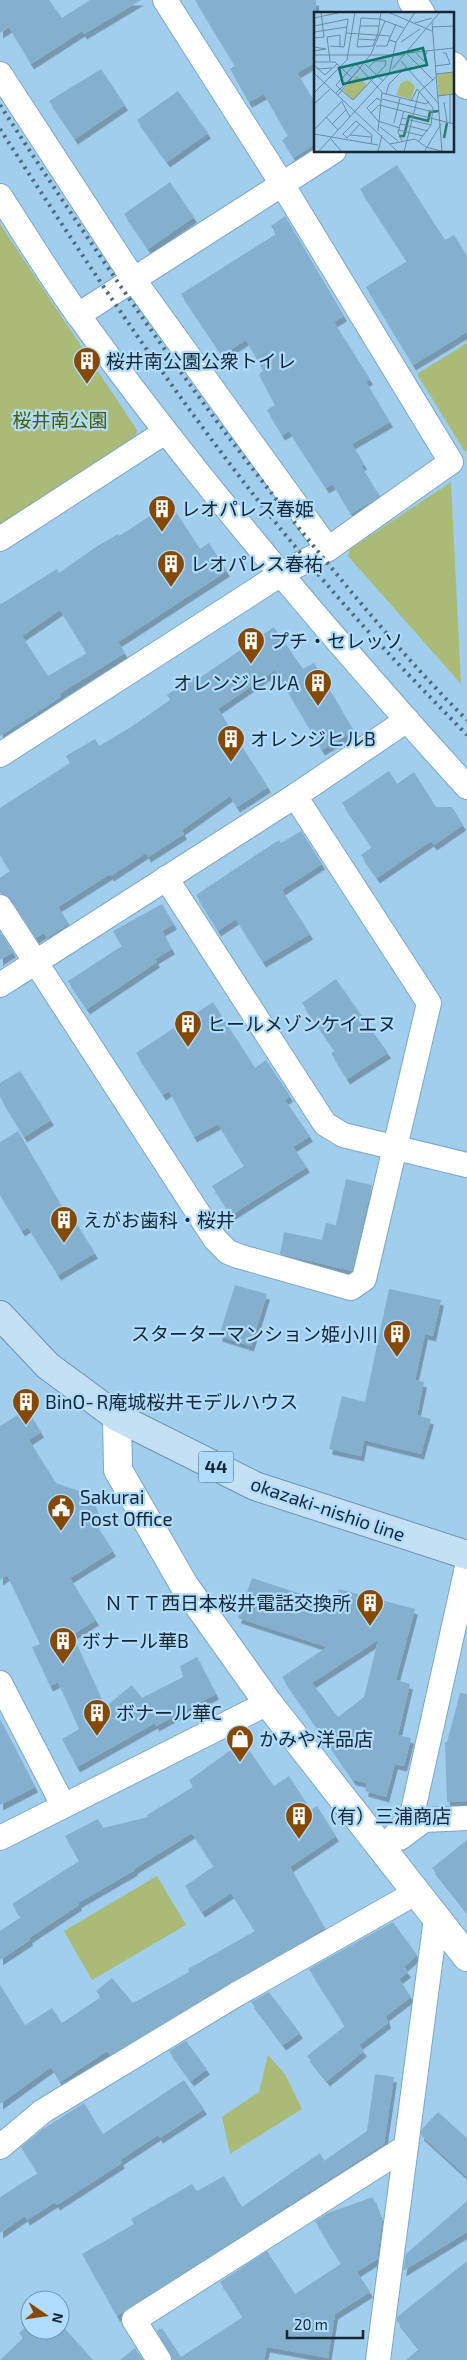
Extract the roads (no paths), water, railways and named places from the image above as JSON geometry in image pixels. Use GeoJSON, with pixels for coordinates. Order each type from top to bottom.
{"type":"FeatureCollection","features":[{"type":"Feature","properties":{"kind":"main road","name":"okazaki-nishio line"},"geometry":{"type":"LineString","coordinates":[[0,1315],[48,1366],[117,1417],[255,1486],[467,1555]]}},
{"type":"Feature","properties":{"kind":"street"},"geometry":{"type":"LineString","coordinates":[[0,755],[281,574],[328,549],[451,462],[282,184],[165,0]]}},
{"type":"Feature","properties":{"kind":"street"},"geometry":{"type":"LineString","coordinates":[[412,0],[420,12]]}},
{"type":"Feature","properties":{"kind":"street"},"geometry":{"type":"LineString","coordinates":[[0,74],[134,280],[328,549]]}},
{"type":"Feature","properties":{"kind":"street"},"geometry":{"type":"LineString","coordinates":[[78,315],[332,152]]}},
{"type":"Feature","properties":{"kind":"street"},"geometry":{"type":"LineString","coordinates":[[0,196],[78,315],[165,432],[281,574],[467,787]]}},
{"type":"Feature","properties":{"kind":"street"},"geometry":{"type":"LineString","coordinates":[[0,538],[165,432]]}},
{"type":"Feature","properties":{"kind":"street"},"geometry":{"type":"LineString","coordinates":[[0,985],[295,796],[407,720]]}},
{"type":"Feature","properties":{"kind":"street"},"geometry":{"type":"LineString","coordinates":[[0,907],[215,1239],[228,1252],[351,1288],[364,1279],[429,1003],[295,796]]}},
{"type":"Feature","properties":{"kind":"street"},"geometry":{"type":"LineString","coordinates":[[166,878],[324,1124],[343,1135],[467,1165]]}},
{"type":"Feature","properties":{"kind":"street"},"geometry":{"type":"LineString","coordinates":[[117,1417],[118,1470],[184,1585],[268,1703],[467,1957]]}},
{"type":"Feature","properties":{"kind":"street"},"geometry":{"type":"LineString","coordinates":[[384,1849],[412,1815],[467,1567]]}},
{"type":"Feature","properties":{"kind":"street"},"geometry":{"type":"LineString","coordinates":[[0,1683],[63,1805]]}},
{"type":"Feature","properties":{"kind":"street"},"geometry":{"type":"LineString","coordinates":[[0,1838],[268,1703]]}},
{"type":"Feature","properties":{"kind":"street"},"geometry":{"type":"LineString","coordinates":[[384,1849],[424,1820],[467,1818]]}},
{"type":"Feature","properties":{"kind":"street"},"geometry":{"type":"LineString","coordinates":[[0,2147],[51,2106],[238,1994],[417,1892]]}},
{"type":"Feature","properties":{"kind":"street"},"geometry":{"type":"LineString","coordinates":[[378,2360],[436,1918]]}},
{"type":"Feature","properties":{"kind":"street"},"geometry":{"type":"LineString","coordinates":[[159,2360],[134,2320],[406,2147]]}},
{"type":"Feature","properties":{"kind":"railway"},"geometry":{"type":"LineString","coordinates":[[0,105],[114,277],[235,445],[320,554],[373,618],[429,681],[467,720]]}},
{"type":"Feature","properties":{"kind":"railway"},"geometry":{"type":"LineString","coordinates":[[0,129],[162,372],[250,490],[358,620],[467,735]]}},
{"type":"Feature","properties":{"kind":"place","name":"桜井南公園公衆トイレ"},"geometry":{"type":"Point","coordinates":[87,385]}},
{"type":"Feature","properties":{"kind":"place","name":"レオパレス春姫"},"geometry":{"type":"Point","coordinates":[162,533]}},
{"type":"Feature","properties":{"kind":"place","name":"レオパレス春祐"},"geometry":{"type":"Point","coordinates":[171,588]}},
{"type":"Feature","properties":{"kind":"place","name":"プチ・セレッソ"},"geometry":{"type":"Point","coordinates":[251,665]}},
{"type":"Feature","properties":{"kind":"place","name":"オレンジヒルA"},"geometry":{"type":"Point","coordinates":[318,707]}},
{"type":"Feature","properties":{"kind":"place","name":"オレンジヒルB"},"geometry":{"type":"Point","coordinates":[231,763]}},
{"type":"Feature","properties":{"kind":"place","name":"ヒールメゾンケイエヌ"},"geometry":{"type":"Point","coordinates":[188,1048]}},
{"type":"Feature","properties":{"kind":"place","name":"えがお歯科・桜井"},"geometry":{"type":"Point","coordinates":[64,1244]}},
{"type":"Feature","properties":{"kind":"place","name":"スターターマンション姫小川"},"geometry":{"type":"Point","coordinates":[397,1358]}},
{"type":"Feature","properties":{"kind":"place","name":"BinO‐R庵城桜井モデルハウス"},"geometry":{"type":"Point","coordinates":[26,1426]}},
{"type":"Feature","properties":{"kind":"place","name":"Sakurai Post Office"},"geometry":{"type":"Point","coordinates":[61,1532]}},
{"type":"Feature","properties":{"kind":"place","name":"ＮＴＴ西日本桜井電話交換所"},"geometry":{"type":"Point","coordinates":[370,1627]}},
{"type":"Feature","properties":{"kind":"place","name":"ボナール華B"},"geometry":{"type":"Point","coordinates":[63,1665]}},
{"type":"Feature","properties":{"kind":"place","name":"ボナール華C"},"geometry":{"type":"Point","coordinates":[97,1737]}},
{"type":"Feature","properties":{"kind":"place","name":"かみや洋品店"},"geometry":{"type":"Point","coordinates":[240,1763]}},
{"type":"Feature","properties":{"kind":"place","name":"（有）三浦商店"},"geometry":{"type":"Point","coordinates":[299,1840]}},
{"type":"Feature","properties":{"kind":"park label","name":"桜井南公園"},"geometry":{"type":"Point","coordinates":[60,420]}}]}
